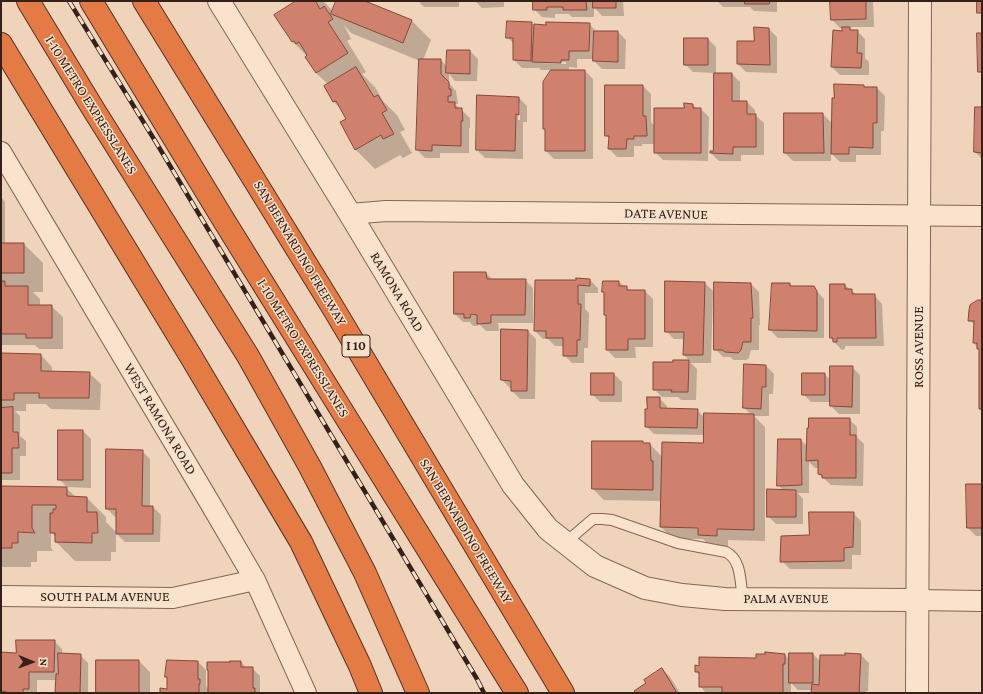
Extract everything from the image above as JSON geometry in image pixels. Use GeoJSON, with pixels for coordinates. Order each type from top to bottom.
{"type":"FeatureCollection","features":[{"type":"Feature","properties":{"kind":"highway","name":"I-10 METRO EXPRESSLANES"},"geometry":{"type":"LineString","coordinates":[[28,1],[255,370],[310,467],[365,573],[418,693]]}},
{"type":"Feature","properties":{"kind":"highway","name":"I-10 METRO EXPRESSLANES"},"geometry":{"type":"LineString","coordinates":[[91,1],[223,219],[517,693]]}},
{"type":"Feature","properties":{"kind":"highway","name":"SAN BERNARDINO FREEWAY"},"geometry":{"type":"LineString","coordinates":[[144,1],[328,299],[563,693]]}},
{"type":"Feature","properties":{"kind":"highway"},"geometry":{"type":"LineString","coordinates":[[1,44],[190,355],[301,542],[360,666],[371,693]]}},
{"type":"Feature","properties":{"kind":"street","name":"RAMONA ROAD"},"geometry":{"type":"LineString","coordinates":[[219,1],[350,214],[513,485],[548,529],[595,566]]}},
{"type":"Feature","properties":{"kind":"street","name":"ROSS AVENUE"},"geometry":{"type":"LineString","coordinates":[[917,693],[920,1]]}},
{"type":"Feature","properties":{"kind":"street","name":"WEST RAMONA ROAD"},"geometry":{"type":"LineString","coordinates":[[1,152],[255,580],[306,693]]}},
{"type":"Feature","properties":{"kind":"street","name":"DATE AVENUE"},"geometry":{"type":"LineString","coordinates":[[350,214],[386,212],[982,216]]}},
{"type":"Feature","properties":{"kind":"street","name":"PALM AVENUE"},"geometry":{"type":"LineString","coordinates":[[595,566],[645,588],[682,595],[725,599],[982,601]]}},
{"type":"Feature","properties":{"kind":"street","name":"SOUTH PALM AVENUE"},"geometry":{"type":"LineString","coordinates":[[1,596],[173,598],[255,580]]}},
{"type":"Feature","properties":{"kind":"lane"},"geometry":{"type":"LineString","coordinates":[[565,543],[593,519],[602,518],[612,520],[678,543],[726,552],[733,556],[737,563],[743,599]]}},
{"type":"Feature","properties":{"kind":"building"},"geometry":{"type":"Polygon","coordinates":[[[296,1],[317,1],[316,2],[320,9],[324,6],[333,19],[328,22],[348,53],[316,73],[305,57],[307,55],[299,42],[296,44],[294,41],[292,42],[274,15],[296,1]]]}},
{"type":"Feature","properties":{"kind":"building"},"geometry":{"type":"Polygon","coordinates":[[[336,1],[365,1],[412,20],[403,43],[331,14],[336,1]]]}},
{"type":"Feature","properties":{"kind":"building"},"geometry":{"type":"Polygon","coordinates":[[[533,1],[586,1],[587,10],[563,10],[563,7],[547,7],[547,10],[533,10],[533,1]]]}},
{"type":"Feature","properties":{"kind":"building"},"geometry":{"type":"Polygon","coordinates":[[[593,1],[616,1],[616,8],[593,8],[593,1]]]}},
{"type":"Feature","properties":{"kind":"building"},"geometry":{"type":"Polygon","coordinates":[[[745,1],[770,1],[769,4],[745,4],[745,1]]]}},
{"type":"Feature","properties":{"kind":"building"},"geometry":{"type":"Polygon","coordinates":[[[830,1],[866,1],[866,19],[831,20],[830,1]]]}},
{"type":"Feature","properties":{"kind":"building"},"geometry":{"type":"Polygon","coordinates":[[[977,1],[982,1],[982,13],[977,13],[977,1]]]}},
{"type":"Feature","properties":{"kind":"building"},"geometry":{"type":"Polygon","coordinates":[[[507,21],[532,22],[531,61],[513,60],[513,38],[506,38],[507,21]]]}},
{"type":"Feature","properties":{"kind":"building"},"geometry":{"type":"Polygon","coordinates":[[[546,22],[590,23],[589,51],[569,51],[569,60],[561,60],[561,63],[532,62],[534,24],[546,25],[546,22]]]}},
{"type":"Feature","properties":{"kind":"building"},"geometry":{"type":"Polygon","coordinates":[[[754,27],[769,28],[770,65],[737,64],[737,41],[754,41],[754,27]]]}},
{"type":"Feature","properties":{"kind":"building"},"geometry":{"type":"Polygon","coordinates":[[[842,27],[850,27],[850,30],[858,30],[857,53],[862,53],[861,68],[831,67],[833,30],[842,31],[842,27]]]}},
{"type":"Feature","properties":{"kind":"building"},"geometry":{"type":"Polygon","coordinates":[[[594,31],[618,31],[618,62],[593,61],[594,31]]]}},
{"type":"Feature","properties":{"kind":"building"},"geometry":{"type":"Polygon","coordinates":[[[977,33],[982,33],[982,72],[978,72],[977,33]]]}},
{"type":"Feature","properties":{"kind":"building"},"geometry":{"type":"Polygon","coordinates":[[[684,38],[708,38],[708,65],[684,65],[684,38]]]}},
{"type":"Feature","properties":{"kind":"building"},"geometry":{"type":"Polygon","coordinates":[[[447,50],[470,50],[470,74],[446,73],[447,50]]]}},
{"type":"Feature","properties":{"kind":"building"},"geometry":{"type":"Polygon","coordinates":[[[419,59],[441,59],[441,74],[449,82],[449,89],[451,89],[451,96],[448,96],[448,102],[455,102],[455,108],[462,108],[463,121],[461,121],[461,146],[432,145],[432,151],[416,150],[419,59]]]}},
{"type":"Feature","properties":{"kind":"building"},"geometry":{"type":"Polygon","coordinates":[[[356,67],[374,97],[378,95],[387,110],[382,113],[394,134],[383,139],[381,135],[355,150],[340,122],[346,119],[336,101],[333,102],[324,86],[356,67]]]}},
{"type":"Feature","properties":{"kind":"building"},"geometry":{"type":"Polygon","coordinates":[[[551,70],[585,70],[585,151],[545,151],[545,129],[543,129],[543,82],[551,70]]]}},
{"type":"Feature","properties":{"kind":"building"},"geometry":{"type":"Polygon","coordinates":[[[714,73],[732,73],[732,101],[747,101],[747,114],[756,114],[756,147],[733,147],[733,154],[710,153],[710,151],[713,151],[714,73]]]}},
{"type":"Feature","properties":{"kind":"building"},"geometry":{"type":"Polygon","coordinates":[[[834,84],[877,87],[877,123],[873,123],[873,148],[849,147],[849,154],[831,154],[832,98],[834,98],[834,84]]]}},
{"type":"Feature","properties":{"kind":"building"},"geometry":{"type":"Polygon","coordinates":[[[605,85],[643,85],[643,116],[646,116],[647,136],[634,136],[634,139],[627,139],[626,149],[608,149],[609,136],[605,136],[605,85]]]}},
{"type":"Feature","properties":{"kind":"building"},"geometry":{"type":"Polygon","coordinates":[[[477,95],[519,97],[519,115],[516,114],[515,151],[476,150],[477,95]]]}},
{"type":"Feature","properties":{"kind":"building"},"geometry":{"type":"Polygon","coordinates":[[[684,103],[693,104],[693,108],[701,108],[701,153],[654,153],[654,108],[684,108],[684,103]]]}},
{"type":"Feature","properties":{"kind":"building"},"geometry":{"type":"Polygon","coordinates":[[[975,107],[982,107],[982,153],[974,152],[975,107]]]}},
{"type":"Feature","properties":{"kind":"building"},"geometry":{"type":"Polygon","coordinates":[[[784,113],[823,113],[824,153],[784,153],[784,113]]]}},
{"type":"Feature","properties":{"kind":"building"},"geometry":{"type":"Polygon","coordinates":[[[1,243],[24,243],[24,273],[1,273],[1,243]]]}},
{"type":"Feature","properties":{"kind":"building"},"geometry":{"type":"Polygon","coordinates":[[[454,272],[486,272],[487,279],[526,279],[525,315],[491,315],[491,323],[477,324],[477,315],[471,314],[470,318],[464,318],[464,314],[454,314],[454,272]]]}},
{"type":"Feature","properties":{"kind":"building"},"geometry":{"type":"Polygon","coordinates":[[[576,278],[590,279],[590,286],[578,285],[578,304],[581,304],[580,340],[577,340],[577,356],[563,356],[563,338],[546,338],[546,331],[534,331],[535,280],[576,280],[576,278]]]}},
{"type":"Feature","properties":{"kind":"building"},"geometry":{"type":"Polygon","coordinates":[[[1,281],[5,281],[5,286],[28,286],[28,305],[52,305],[52,338],[26,338],[26,334],[1,334],[1,281]]]}},
{"type":"Feature","properties":{"kind":"building"},"geometry":{"type":"Polygon","coordinates":[[[603,281],[619,281],[619,286],[627,286],[627,290],[645,290],[645,339],[628,339],[628,350],[606,350],[606,315],[604,315],[604,292],[602,292],[603,281]]]}},
{"type":"Feature","properties":{"kind":"building"},"geometry":{"type":"Polygon","coordinates":[[[665,281],[705,282],[703,355],[683,355],[684,332],[665,332],[665,281]]]}},
{"type":"Feature","properties":{"kind":"building"},"geometry":{"type":"Polygon","coordinates":[[[714,282],[751,283],[753,318],[751,318],[751,342],[743,342],[741,350],[738,353],[714,350],[714,282]]]}},
{"type":"Feature","properties":{"kind":"building"},"geometry":{"type":"Polygon","coordinates":[[[772,283],[790,283],[790,286],[814,286],[817,291],[817,331],[769,330],[772,283]]]}},
{"type":"Feature","properties":{"kind":"building"},"geometry":{"type":"Polygon","coordinates":[[[830,284],[845,284],[845,289],[852,289],[852,294],[875,294],[876,338],[837,338],[837,342],[833,342],[833,338],[830,338],[830,284]]]}},
{"type":"Feature","properties":{"kind":"building"},"geometry":{"type":"Polygon","coordinates":[[[978,300],[982,300],[982,409],[979,409],[979,349],[977,349],[977,343],[973,343],[974,321],[968,321],[970,305],[978,300]]]}},
{"type":"Feature","properties":{"kind":"building"},"geometry":{"type":"Polygon","coordinates":[[[501,329],[528,330],[527,391],[511,391],[511,381],[501,380],[501,329]]]}},
{"type":"Feature","properties":{"kind":"building"},"geometry":{"type":"Polygon","coordinates":[[[1,353],[41,354],[41,371],[90,372],[89,398],[39,398],[39,393],[14,393],[14,400],[1,400],[1,353]]]}},
{"type":"Feature","properties":{"kind":"building"},"geometry":{"type":"Polygon","coordinates":[[[673,360],[689,360],[688,392],[653,390],[653,362],[673,362],[673,360]]]}},
{"type":"Feature","properties":{"kind":"building"},"geometry":{"type":"Polygon","coordinates":[[[744,364],[766,365],[766,387],[762,387],[761,409],[743,408],[744,364]]]}},
{"type":"Feature","properties":{"kind":"building"},"geometry":{"type":"Polygon","coordinates":[[[830,366],[853,366],[852,407],[830,406],[830,366]]]}},
{"type":"Feature","properties":{"kind":"building"},"geometry":{"type":"Polygon","coordinates":[[[591,373],[614,373],[614,395],[591,395],[591,373]]]}},
{"type":"Feature","properties":{"kind":"building"},"geometry":{"type":"Polygon","coordinates":[[[802,373],[825,373],[825,395],[802,395],[802,373]]]}},
{"type":"Feature","properties":{"kind":"building"},"geometry":{"type":"Polygon","coordinates":[[[647,397],[660,397],[660,408],[698,409],[697,428],[645,427],[647,397]]]}},
{"type":"Feature","properties":{"kind":"building"},"geometry":{"type":"Polygon","coordinates":[[[13,407],[13,432],[18,432],[19,448],[12,448],[12,473],[1,473],[1,408],[13,407]]]}},
{"type":"Feature","properties":{"kind":"building"},"geometry":{"type":"Polygon","coordinates":[[[704,413],[754,414],[754,530],[717,529],[717,536],[698,535],[698,528],[660,527],[662,442],[703,443],[704,413]]]}},
{"type":"Feature","properties":{"kind":"building"},"geometry":{"type":"Polygon","coordinates":[[[809,418],[850,418],[850,435],[856,435],[856,478],[822,478],[822,475],[818,474],[818,460],[806,461],[807,428],[809,418]]]}},
{"type":"Feature","properties":{"kind":"building"},"geometry":{"type":"Polygon","coordinates":[[[58,430],[83,430],[83,480],[58,480],[58,430]]]}},
{"type":"Feature","properties":{"kind":"building"},"geometry":{"type":"Polygon","coordinates":[[[778,439],[801,439],[802,485],[777,486],[778,439]]]}},
{"type":"Feature","properties":{"kind":"building"},"geometry":{"type":"Polygon","coordinates":[[[592,441],[643,441],[643,443],[650,443],[651,461],[653,461],[653,490],[592,489],[592,441]]]}},
{"type":"Feature","properties":{"kind":"building"},"geometry":{"type":"Polygon","coordinates":[[[106,449],[143,450],[142,506],[153,506],[153,534],[116,534],[116,509],[106,509],[106,449]]]}},
{"type":"Feature","properties":{"kind":"building"},"geometry":{"type":"Polygon","coordinates":[[[966,484],[982,484],[982,528],[967,528],[966,484]]]}},
{"type":"Feature","properties":{"kind":"building"},"geometry":{"type":"Polygon","coordinates":[[[1,486],[67,487],[67,496],[87,497],[87,512],[97,512],[98,533],[92,533],[92,543],[55,542],[55,533],[50,533],[50,513],[53,513],[53,509],[56,509],[56,505],[32,505],[32,528],[35,533],[18,532],[18,543],[12,543],[12,548],[1,548],[1,486]]]}},
{"type":"Feature","properties":{"kind":"building"},"geometry":{"type":"Polygon","coordinates":[[[767,489],[796,490],[796,517],[767,517],[767,489]]]}},
{"type":"Feature","properties":{"kind":"building"},"geometry":{"type":"Polygon","coordinates":[[[809,512],[854,512],[853,547],[844,548],[844,561],[780,562],[781,536],[809,535],[809,512]]]}},
{"type":"Feature","properties":{"kind":"building"},"geometry":{"type":"Polygon","coordinates":[[[16,640],[55,640],[54,672],[29,672],[29,689],[23,689],[23,693],[7,693],[1,691],[1,652],[16,653],[16,640]]]}},
{"type":"Feature","properties":{"kind":"building"},"geometry":{"type":"Polygon","coordinates":[[[765,652],[785,654],[785,664],[783,664],[783,693],[722,693],[722,687],[699,687],[699,672],[695,672],[695,665],[699,666],[699,657],[756,658],[756,654],[765,654],[765,652]]]}},
{"type":"Feature","properties":{"kind":"building"},"geometry":{"type":"Polygon","coordinates":[[[58,653],[81,654],[80,693],[55,693],[56,674],[58,674],[58,653]]]}},
{"type":"Feature","properties":{"kind":"building"},"geometry":{"type":"Polygon","coordinates":[[[789,653],[813,653],[813,683],[789,683],[789,653]]]}},
{"type":"Feature","properties":{"kind":"building"},"geometry":{"type":"Polygon","coordinates":[[[845,653],[861,654],[859,693],[811,693],[812,684],[819,685],[820,655],[845,655],[845,653]]]}},
{"type":"Feature","properties":{"kind":"building"},"geometry":{"type":"Polygon","coordinates":[[[96,660],[139,660],[139,693],[96,693],[96,660]]]}},
{"type":"Feature","properties":{"kind":"building"},"geometry":{"type":"Polygon","coordinates":[[[167,660],[198,661],[198,679],[200,679],[199,693],[160,693],[160,688],[167,689],[167,677],[165,677],[167,660]]]}},
{"type":"Feature","properties":{"kind":"building"},"geometry":{"type":"Polygon","coordinates":[[[241,661],[241,667],[253,667],[253,688],[255,688],[255,693],[208,693],[207,662],[241,661]]]}},
{"type":"Feature","properties":{"kind":"building"},"geometry":{"type":"Polygon","coordinates":[[[662,668],[677,693],[636,693],[634,691],[646,683],[644,680],[662,668]]]}},
{"type":"Feature","properties":{"kind":"railway"},"geometry":{"type":"LineString","coordinates":[[69,1],[157,144],[484,693]]}}]}
